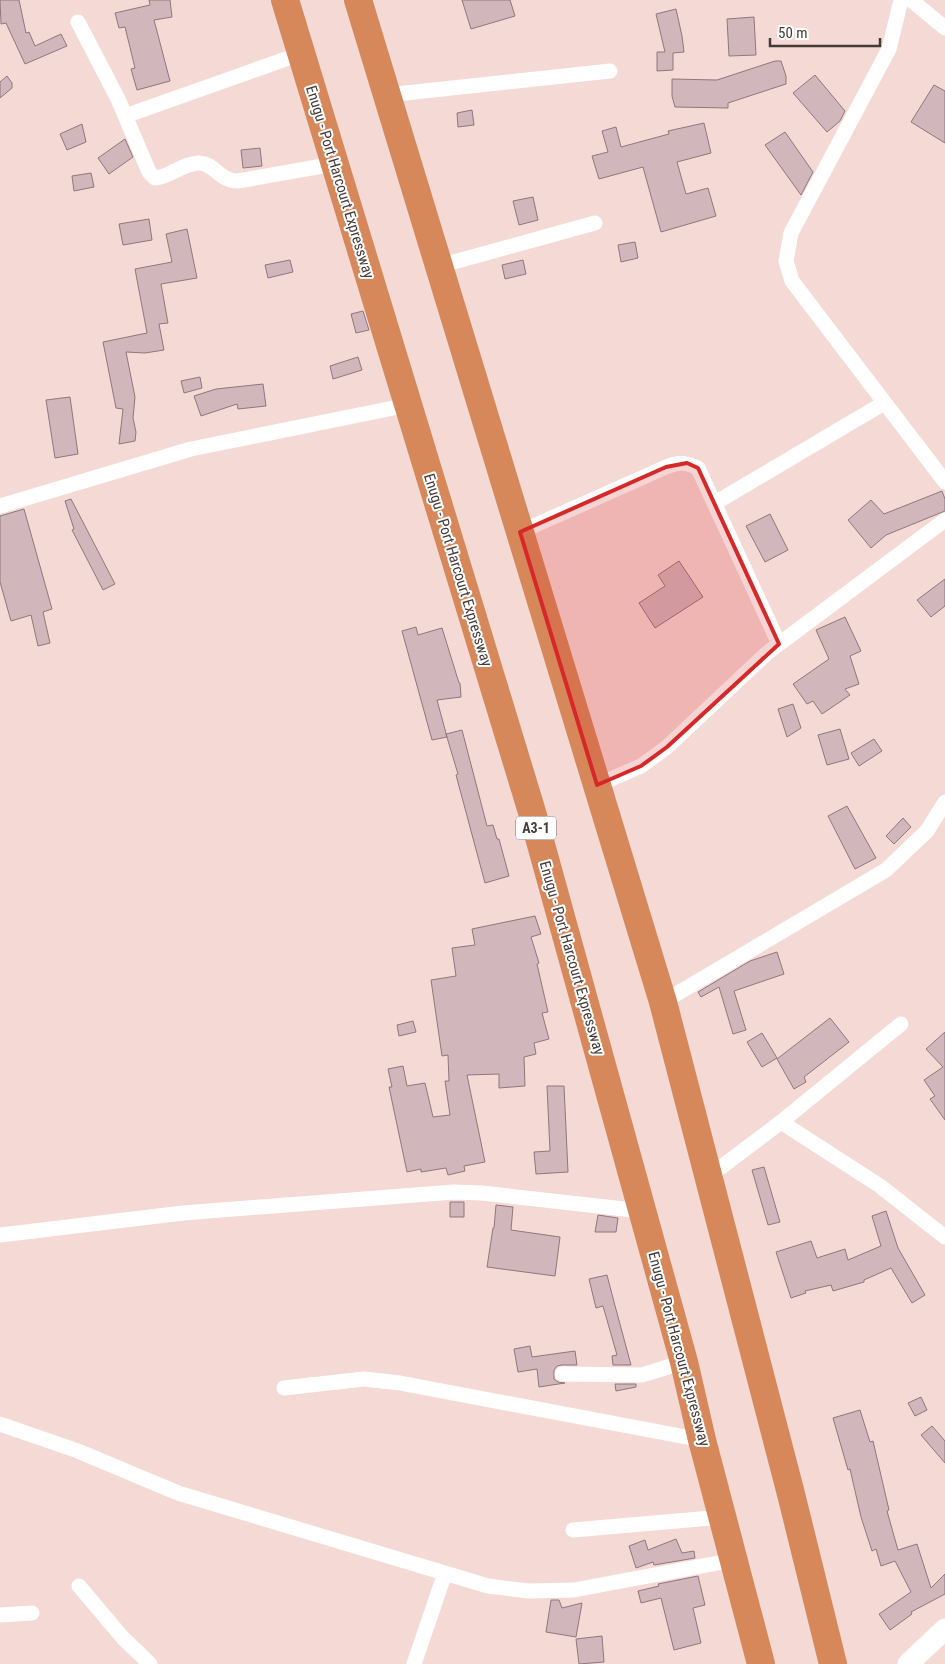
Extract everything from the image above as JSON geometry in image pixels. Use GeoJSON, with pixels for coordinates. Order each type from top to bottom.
{"type":"FeatureCollection","features":[{"type":"Feature","properties":{"kind":"highway","name":"Enugu - Port Harcourt Expressway"},"geometry":{"type":"LineString","coordinates":[[285,0],[532,812],[684,1362],[702,1440],[734,1560],[757,1663]]}},
{"type":"Feature","properties":{"kind":"highway"},"geometry":{"type":"LineString","coordinates":[[358,0],[663,1002],[791,1494],[833,1664]]}},
{"type":"Feature","properties":{"kind":"main road"},"geometry":{"type":"LineString","coordinates":[[908,1664],[945,1629]]}},
{"type":"Feature","properties":{"kind":"street"},"geometry":{"type":"LineString","coordinates":[[901,0],[889,49],[791,233],[786,261],[792,281],[945,482]]}},
{"type":"Feature","properties":{"kind":"street"},"geometry":{"type":"LineString","coordinates":[[911,0],[945,28]]}},
{"type":"Feature","properties":{"kind":"street"},"geometry":{"type":"LineString","coordinates":[[78,22],[125,116],[149,172],[155,178],[200,163],[210,166],[229,181],[334,164]]}},
{"type":"Feature","properties":{"kind":"street"},"geometry":{"type":"LineString","coordinates":[[125,116],[300,54]]}},
{"type":"Feature","properties":{"kind":"street"},"geometry":{"type":"LineString","coordinates":[[387,94],[610,71]]}},
{"type":"Feature","properties":{"kind":"street"},"geometry":{"type":"LineString","coordinates":[[439,266],[595,223]]}},
{"type":"Feature","properties":{"kind":"street"},"geometry":{"type":"LineString","coordinates":[[714,503],[884,403]]}},
{"type":"Feature","properties":{"kind":"street"},"geometry":{"type":"LineString","coordinates":[[0,506],[191,449],[408,405]]}},
{"type":"Feature","properties":{"kind":"street"},"geometry":{"type":"LineString","coordinates":[[520,532],[675,464],[687,463],[698,468],[779,644]]}},
{"type":"Feature","properties":{"kind":"street"},"geometry":{"type":"LineString","coordinates":[[597,785],[641,766],[667,747],[767,653],[945,520]]}},
{"type":"Feature","properties":{"kind":"street"},"geometry":{"type":"LineString","coordinates":[[663,1002],[886,870],[927,831],[945,802]]}},
{"type":"Feature","properties":{"kind":"street"},"geometry":{"type":"LineString","coordinates":[[708,1177],[781,1122],[901,1024]]}},
{"type":"Feature","properties":{"kind":"street"},"geometry":{"type":"LineString","coordinates":[[781,1122],[880,1186],[945,1237]]}},
{"type":"Feature","properties":{"kind":"street"},"geometry":{"type":"LineString","coordinates":[[0,1235],[183,1213],[454,1192],[482,1193],[642,1211]]}},
{"type":"Feature","properties":{"kind":"street"},"geometry":{"type":"LineString","coordinates":[[562,1374],[642,1375],[684,1362]]}},
{"type":"Feature","properties":{"kind":"street"},"geometry":{"type":"LineString","coordinates":[[284,1388],[364,1379],[400,1383],[702,1440]]}},
{"type":"Feature","properties":{"kind":"street"},"geometry":{"type":"LineString","coordinates":[[0,1424],[78,1451],[178,1492],[488,1586],[529,1591],[574,1590],[734,1560]]}},
{"type":"Feature","properties":{"kind":"street"},"geometry":{"type":"LineString","coordinates":[[573,1530],[722,1517]]}},
{"type":"Feature","properties":{"kind":"street"},"geometry":{"type":"LineString","coordinates":[[414,1664],[444,1573]]}},
{"type":"Feature","properties":{"kind":"street"},"geometry":{"type":"LineString","coordinates":[[80,1586],[123,1638],[150,1664]]}},
{"type":"Feature","properties":{"kind":"street"},"geometry":{"type":"LineString","coordinates":[[0,1615],[32,1613]]}},
{"type":"Feature","properties":{"kind":"highlighted area"},"geometry":{"type":"Polygon","coordinates":[[[687,463],[698,468],[779,644],[667,747],[641,766],[597,785],[520,532],[666,467],[687,463]]]}},
{"type":"Feature","properties":{"kind":"building"},"geometry":{"type":"Polygon","coordinates":[[[0,0],[19,0],[26,33],[29,32],[35,46],[61,34],[67,46],[25,64],[6,23],[1,24],[0,0]]]}},
{"type":"Feature","properties":{"kind":"building"},"geometry":{"type":"Polygon","coordinates":[[[149,0],[170,0],[172,17],[154,20],[170,81],[137,90],[131,69],[135,68],[125,27],[119,28],[115,13],[150,5],[149,0]]]}},
{"type":"Feature","properties":{"kind":"building"},"geometry":{"type":"Polygon","coordinates":[[[462,0],[510,0],[515,16],[471,29],[462,0]]]}},
{"type":"Feature","properties":{"kind":"building"},"geometry":{"type":"Polygon","coordinates":[[[676,9],[684,52],[673,53],[673,70],[657,71],[657,52],[665,52],[656,14],[676,9]]]}},
{"type":"Feature","properties":{"kind":"building"},"geometry":{"type":"Polygon","coordinates":[[[754,17],[756,55],[729,56],[727,19],[754,17]]]}},
{"type":"Feature","properties":{"kind":"building"},"geometry":{"type":"Polygon","coordinates":[[[775,61],[781,61],[786,76],[786,84],[728,103],[728,108],[675,107],[672,96],[672,79],[717,80],[775,61]]]}},
{"type":"Feature","properties":{"kind":"building"},"geometry":{"type":"Polygon","coordinates":[[[815,75],[845,111],[840,121],[827,132],[793,93],[815,75]]]}},
{"type":"Feature","properties":{"kind":"building"},"geometry":{"type":"Polygon","coordinates":[[[7,76],[12,83],[12,88],[0,98],[0,82],[7,76]]]}},
{"type":"Feature","properties":{"kind":"building"},"geometry":{"type":"Polygon","coordinates":[[[934,85],[945,91],[945,143],[911,122],[934,85]]]}},
{"type":"Feature","properties":{"kind":"building"},"geometry":{"type":"Polygon","coordinates":[[[472,110],[474,125],[458,127],[457,113],[472,110]]]}},
{"type":"Feature","properties":{"kind":"building"},"geometry":{"type":"Polygon","coordinates":[[[704,123],[711,153],[677,162],[686,194],[708,188],[716,216],[661,232],[643,167],[599,179],[592,156],[608,152],[602,131],[616,127],[621,147],[669,134],[668,131],[704,123]]]}},
{"type":"Feature","properties":{"kind":"building"},"geometry":{"type":"Polygon","coordinates":[[[82,124],[86,142],[67,150],[60,134],[82,124]]]}},
{"type":"Feature","properties":{"kind":"building"},"geometry":{"type":"Polygon","coordinates":[[[785,132],[813,172],[801,195],[765,145],[785,132]]]}},
{"type":"Feature","properties":{"kind":"building"},"geometry":{"type":"Polygon","coordinates":[[[125,139],[133,157],[109,174],[98,158],[125,139]]]}},
{"type":"Feature","properties":{"kind":"building"},"geometry":{"type":"Polygon","coordinates":[[[260,148],[262,166],[243,168],[241,150],[260,148]]]}},
{"type":"Feature","properties":{"kind":"building"},"geometry":{"type":"Polygon","coordinates":[[[91,173],[94,187],[74,191],[72,176],[91,173]]]}},
{"type":"Feature","properties":{"kind":"building"},"geometry":{"type":"Polygon","coordinates":[[[533,197],[538,220],[519,225],[513,201],[533,197]]]}},
{"type":"Feature","properties":{"kind":"building"},"geometry":{"type":"Polygon","coordinates":[[[149,219],[152,240],[123,245],[119,224],[149,219]]]}},
{"type":"Feature","properties":{"kind":"building"},"geometry":{"type":"Polygon","coordinates":[[[187,229],[197,278],[161,284],[168,323],[159,324],[164,350],[145,353],[126,352],[135,397],[133,418],[136,432],[135,441],[119,444],[123,409],[116,408],[103,342],[147,333],[135,269],[172,262],[166,234],[187,229]]]}},
{"type":"Feature","properties":{"kind":"building"},"geometry":{"type":"Polygon","coordinates":[[[635,242],[638,258],[621,262],[618,245],[635,242]]]}},
{"type":"Feature","properties":{"kind":"building"},"geometry":{"type":"Polygon","coordinates":[[[290,260],[293,272],[268,278],[265,265],[290,260]]]}},
{"type":"Feature","properties":{"kind":"building"},"geometry":{"type":"Polygon","coordinates":[[[523,260],[526,274],[505,279],[502,265],[523,260]]]}},
{"type":"Feature","properties":{"kind":"building"},"geometry":{"type":"Polygon","coordinates":[[[363,311],[369,330],[356,333],[351,314],[363,311]]]}},
{"type":"Feature","properties":{"kind":"building"},"geometry":{"type":"Polygon","coordinates":[[[358,357],[362,370],[333,379],[330,366],[358,357]]]}},
{"type":"Feature","properties":{"kind":"building"},"geometry":{"type":"Polygon","coordinates":[[[200,377],[202,388],[184,393],[181,381],[200,377]]]}},
{"type":"Feature","properties":{"kind":"building"},"geometry":{"type":"Polygon","coordinates":[[[263,384],[266,406],[238,409],[237,404],[201,416],[194,396],[216,389],[263,384]]]}},
{"type":"Feature","properties":{"kind":"building"},"geometry":{"type":"Polygon","coordinates":[[[70,397],[78,454],[55,458],[46,400],[70,397]]]}},
{"type":"Feature","properties":{"kind":"building"},"geometry":{"type":"Polygon","coordinates":[[[942,491],[945,499],[945,511],[886,535],[871,548],[848,520],[871,500],[884,514],[942,491]]]}},
{"type":"Feature","properties":{"kind":"building"},"geometry":{"type":"Polygon","coordinates":[[[71,499],[115,584],[103,590],[72,530],[74,529],[65,501],[71,499]]]}},
{"type":"Feature","properties":{"kind":"building"},"geometry":{"type":"Polygon","coordinates":[[[24,509],[52,609],[43,612],[50,643],[38,646],[31,615],[11,621],[0,582],[0,516],[24,509]]]}},
{"type":"Feature","properties":{"kind":"building"},"geometry":{"type":"Polygon","coordinates":[[[770,514],[788,550],[765,562],[746,526],[770,514]]]}},
{"type":"Feature","properties":{"kind":"building"},"geometry":{"type":"Polygon","coordinates":[[[679,561],[703,597],[655,628],[639,603],[665,586],[658,575],[679,561]]]}},
{"type":"Feature","properties":{"kind":"building"},"geometry":{"type":"Polygon","coordinates":[[[945,579],[945,606],[931,617],[917,600],[945,579]]]}},
{"type":"Feature","properties":{"kind":"building"},"geometry":{"type":"Polygon","coordinates":[[[845,617],[861,651],[850,656],[859,684],[845,689],[850,695],[822,714],[813,701],[807,704],[793,684],[829,659],[816,630],[845,617]]]}},
{"type":"Feature","properties":{"kind":"building"},"geometry":{"type":"Polygon","coordinates":[[[416,627],[418,635],[442,628],[460,683],[461,697],[437,700],[447,737],[432,740],[402,631],[416,627]]]}},
{"type":"Feature","properties":{"kind":"building"},"geometry":{"type":"Polygon","coordinates":[[[793,704],[801,728],[787,737],[778,709],[793,704]]]}},
{"type":"Feature","properties":{"kind":"building"},"geometry":{"type":"Polygon","coordinates":[[[840,729],[849,759],[827,765],[818,735],[840,729]]]}},
{"type":"Feature","properties":{"kind":"building"},"geometry":{"type":"Polygon","coordinates":[[[462,730],[487,826],[493,825],[497,839],[499,839],[509,876],[485,883],[446,734],[462,730]]]}},
{"type":"Feature","properties":{"kind":"building"},"geometry":{"type":"Polygon","coordinates":[[[874,739],[882,751],[859,766],[851,753],[874,739]]]}},
{"type":"Feature","properties":{"kind":"building"},"geometry":{"type":"Polygon","coordinates":[[[847,806],[876,858],[855,869],[828,816],[847,806]]]}},
{"type":"Feature","properties":{"kind":"building"},"geometry":{"type":"Polygon","coordinates":[[[903,818],[911,827],[894,844],[886,836],[903,818]]]}},
{"type":"Feature","properties":{"kind":"building"},"geometry":{"type":"Polygon","coordinates":[[[535,916],[541,934],[531,937],[539,963],[537,964],[548,1012],[542,1013],[549,1039],[534,1043],[536,1054],[524,1057],[525,1086],[499,1088],[499,1074],[467,1075],[485,1162],[464,1166],[465,1171],[448,1175],[446,1168],[421,1172],[421,1169],[407,1172],[389,1087],[392,1087],[388,1069],[403,1066],[407,1086],[425,1083],[433,1117],[450,1115],[445,1081],[449,1081],[448,1055],[442,1056],[431,980],[456,976],[452,948],[475,945],[472,929],[535,916]]]}},
{"type":"Feature","properties":{"kind":"building"},"geometry":{"type":"Polygon","coordinates":[[[777,952],[784,974],[734,991],[746,1030],[733,1034],[719,987],[701,997],[698,992],[750,961],[777,952]]]}},
{"type":"Feature","properties":{"kind":"building"},"geometry":{"type":"Polygon","coordinates":[[[830,1018],[849,1042],[804,1077],[806,1082],[794,1089],[777,1059],[830,1018]]]}},
{"type":"Feature","properties":{"kind":"building"},"geometry":{"type":"Polygon","coordinates":[[[413,1021],[416,1032],[399,1036],[397,1025],[413,1021]]]}},
{"type":"Feature","properties":{"kind":"building"},"geometry":{"type":"Polygon","coordinates":[[[945,1032],[945,1120],[930,1099],[935,1096],[924,1080],[943,1067],[926,1049],[945,1032]]]}},
{"type":"Feature","properties":{"kind":"building"},"geometry":{"type":"Polygon","coordinates":[[[762,1033],[777,1058],[762,1067],[747,1042],[762,1033]]]}},
{"type":"Feature","properties":{"kind":"building"},"geometry":{"type":"Polygon","coordinates":[[[547,1086],[564,1086],[568,1172],[536,1174],[534,1152],[550,1151],[547,1086]]]}},
{"type":"Feature","properties":{"kind":"building"},"geometry":{"type":"Polygon","coordinates":[[[764,1167],[780,1222],[768,1225],[752,1170],[764,1167]]]}},
{"type":"Feature","properties":{"kind":"building"},"geometry":{"type":"Polygon","coordinates":[[[450,1202],[464,1202],[464,1217],[450,1217],[450,1202]]]}},
{"type":"Feature","properties":{"kind":"building"},"geometry":{"type":"Polygon","coordinates":[[[496,1205],[513,1207],[511,1230],[560,1237],[555,1276],[487,1267],[496,1205]]]}},
{"type":"Feature","properties":{"kind":"building"},"geometry":{"type":"Polygon","coordinates":[[[886,1211],[898,1248],[925,1295],[912,1303],[891,1268],[864,1280],[864,1282],[833,1291],[831,1285],[805,1291],[806,1293],[791,1298],[776,1252],[811,1241],[817,1258],[845,1249],[848,1260],[881,1246],[872,1216],[886,1211]]]}},
{"type":"Feature","properties":{"kind":"building"},"geometry":{"type":"Polygon","coordinates":[[[598,1215],[618,1218],[616,1232],[595,1232],[598,1215]]]}},
{"type":"Feature","properties":{"kind":"building"},"geometry":{"type":"Polygon","coordinates":[[[607,1275],[631,1365],[613,1365],[612,1356],[617,1355],[603,1306],[596,1308],[589,1279],[607,1275]]]}},
{"type":"Feature","properties":{"kind":"building"},"geometry":{"type":"Polygon","coordinates":[[[530,1346],[532,1357],[575,1351],[577,1365],[557,1366],[554,1370],[554,1379],[565,1383],[539,1387],[537,1369],[518,1372],[514,1349],[530,1346]]]}},
{"type":"Feature","properties":{"kind":"building"},"geometry":{"type":"Polygon","coordinates":[[[615,1384],[636,1384],[636,1387],[616,1391],[615,1384]]]}},
{"type":"Feature","properties":{"kind":"building"},"geometry":{"type":"Polygon","coordinates":[[[921,1397],[927,1410],[915,1416],[908,1403],[921,1397]]]}},
{"type":"Feature","properties":{"kind":"building"},"geometry":{"type":"Polygon","coordinates":[[[860,1410],[870,1442],[873,1441],[889,1510],[887,1511],[898,1550],[917,1544],[931,1588],[945,1574],[945,1594],[911,1612],[912,1614],[890,1630],[879,1614],[911,1592],[895,1561],[881,1566],[876,1549],[872,1551],[861,1517],[850,1469],[848,1470],[833,1418],[860,1410]]]}},
{"type":"Feature","properties":{"kind":"building"},"geometry":{"type":"Polygon","coordinates":[[[932,1426],[945,1441],[945,1463],[921,1435],[932,1426]]]}},
{"type":"Feature","properties":{"kind":"building"},"geometry":{"type":"Polygon","coordinates":[[[676,1539],[682,1553],[694,1551],[695,1558],[654,1565],[653,1562],[636,1568],[629,1546],[645,1540],[648,1550],[676,1539]]]}},
{"type":"Feature","properties":{"kind":"building"},"geometry":{"type":"Polygon","coordinates":[[[698,1576],[705,1605],[693,1608],[701,1643],[674,1650],[661,1598],[641,1603],[638,1591],[659,1586],[658,1584],[698,1576]]]}},
{"type":"Feature","properties":{"kind":"building"},"geometry":{"type":"Polygon","coordinates":[[[551,1600],[559,1600],[562,1608],[582,1603],[576,1637],[546,1632],[551,1600]]]}},
{"type":"Feature","properties":{"kind":"building"},"geometry":{"type":"Polygon","coordinates":[[[602,1636],[604,1662],[579,1664],[576,1639],[602,1636]]]}}]}
